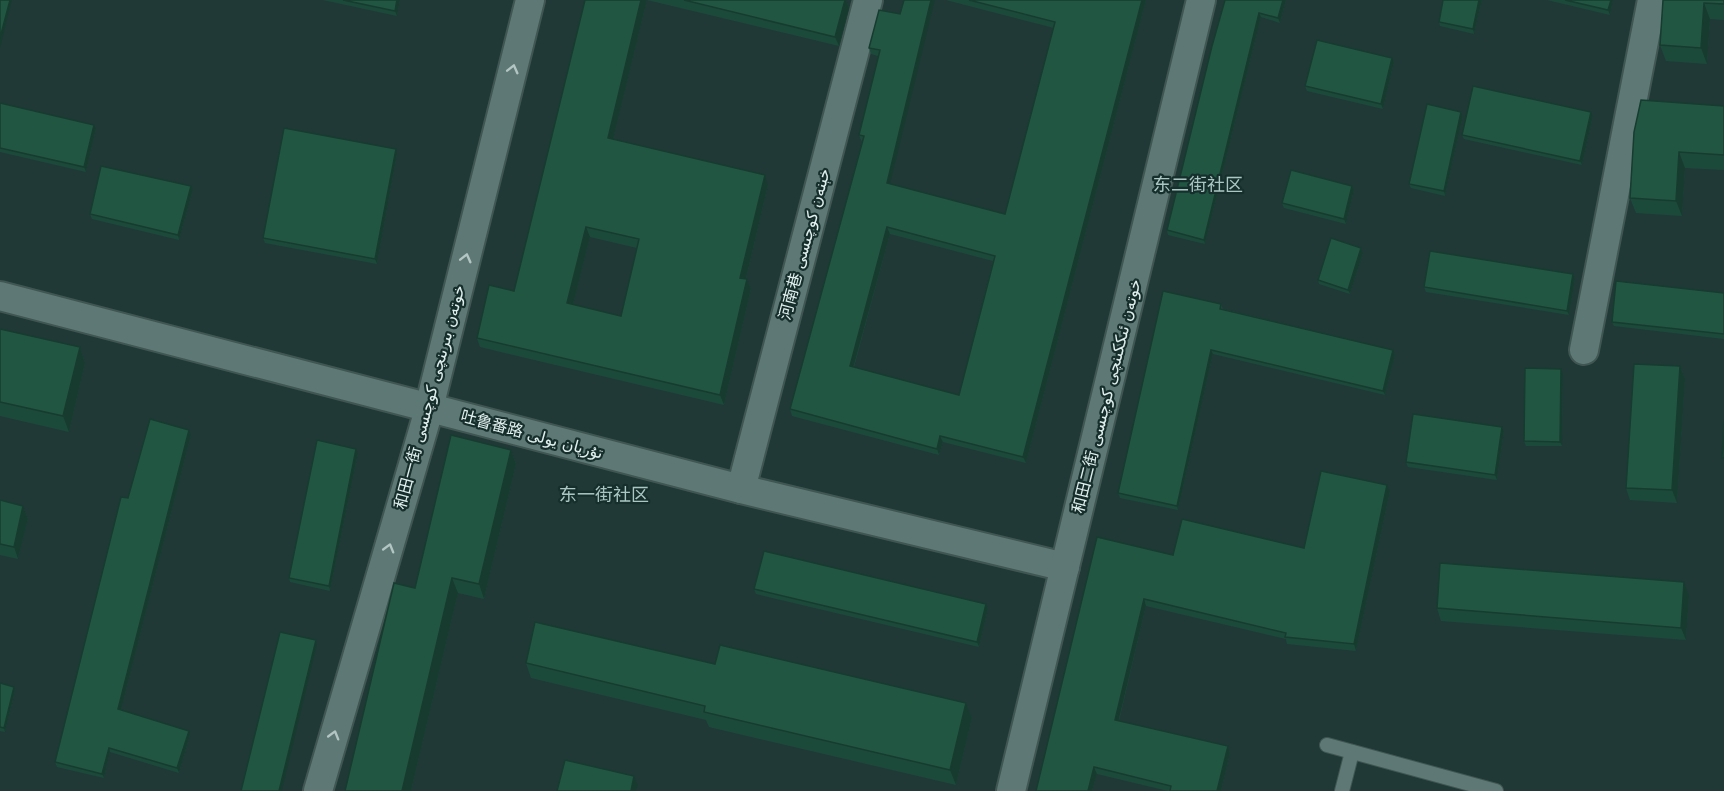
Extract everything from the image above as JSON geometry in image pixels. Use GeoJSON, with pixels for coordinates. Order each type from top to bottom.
{"type":"FeatureCollection","features":[{"type":"Feature","properties":{"kind":"street","name":"和田一街 خوتەن بىرىنچى كوچىسى"},"geometry":{"type":"LineString","coordinates":[[318,791],[429,408],[530,0]]}},
{"type":"Feature","properties":{"kind":"street","name":"河南巷 خېنەن كوچىسى"},"geometry":{"type":"LineString","coordinates":[[741,489],[868,0]]}},
{"type":"Feature","properties":{"kind":"street","name":"和田二街 خوتەن ئىككىنچى كوچىسى"},"geometry":{"type":"LineString","coordinates":[[1011,791],[1201,0]]}},
{"type":"Feature","properties":{"kind":"street"},"geometry":{"type":"LineString","coordinates":[[1584,350],[1652,0]]}},
{"type":"Feature","properties":{"kind":"street","name":"吐鲁番路 تۇرپان يولى"},"geometry":{"type":"LineString","coordinates":[[0,296],[741,489],[1065,567]]}},
{"type":"Feature","properties":{"kind":"lane"},"geometry":{"type":"LineString","coordinates":[[1328,745],[1496,791]]}},
{"type":"Feature","properties":{"kind":"lane"},"geometry":{"type":"LineString","coordinates":[[1342,791],[1352,752]]}},
{"type":"Feature","properties":{"kind":"building"},"geometry":{"type":"Polygon","coordinates":[[[0,0],[10,0],[0,38],[0,0]]]}},
{"type":"Feature","properties":{"kind":"building"},"geometry":{"type":"Polygon","coordinates":[[[343,0],[397,0],[395,11],[343,0]]]}},
{"type":"Feature","properties":{"kind":"building"},"geometry":{"type":"Polygon","coordinates":[[[585,0],[641,0],[608,138],[765,175],[740,278],[747,279],[720,395],[477,338],[489,285],[514,291],[585,0]],[[586,227],[567,303],[621,316],[639,239],[586,227]]]}},
{"type":"Feature","properties":{"kind":"building"},"geometry":{"type":"Polygon","coordinates":[[[684,0],[845,0],[835,37],[684,0]]]}},
{"type":"Feature","properties":{"kind":"building"},"geometry":{"type":"Polygon","coordinates":[[[904,0],[931,0],[887,183],[1005,214],[1055,22],[969,0],[1142,0],[1023,457],[940,436],[937,449],[790,409],[864,136],[859,135],[880,50],[869,48],[879,10],[900,14],[904,0]],[[887,227],[850,366],[959,395],[995,256],[887,227]]]}},
{"type":"Feature","properties":{"kind":"building"},"geometry":{"type":"Polygon","coordinates":[[[1225,0],[1283,0],[1278,18],[1259,13],[1204,240],[1167,230],[1225,0]]]}},
{"type":"Feature","properties":{"kind":"building"},"geometry":{"type":"Polygon","coordinates":[[[1443,0],[1479,0],[1473,29],[1439,22],[1443,0]]]}},
{"type":"Feature","properties":{"kind":"building"},"geometry":{"type":"Polygon","coordinates":[[[1565,0],[1611,0],[1608,10],[1565,0]]]}},
{"type":"Feature","properties":{"kind":"building"},"geometry":{"type":"Polygon","coordinates":[[[1663,0],[1724,0],[1724,4],[1704,3],[1701,48],[1660,45],[1663,0]]]}},
{"type":"Feature","properties":{"kind":"building"},"geometry":{"type":"Polygon","coordinates":[[[1317,40],[1392,58],[1381,104],[1305,86],[1317,40]]]}},
{"type":"Feature","properties":{"kind":"building"},"geometry":{"type":"Polygon","coordinates":[[[1473,86],[1591,112],[1580,161],[1462,135],[1473,86]]]}},
{"type":"Feature","properties":{"kind":"building"},"geometry":{"type":"Polygon","coordinates":[[[1641,100],[1724,106],[1724,155],[1679,152],[1676,201],[1630,198],[1634,132],[1641,100]]]}},
{"type":"Feature","properties":{"kind":"building"},"geometry":{"type":"Polygon","coordinates":[[[0,103],[94,125],[84,167],[0,148],[0,103]]]}},
{"type":"Feature","properties":{"kind":"building"},"geometry":{"type":"Polygon","coordinates":[[[1427,104],[1461,112],[1444,191],[1409,184],[1427,104]]]}},
{"type":"Feature","properties":{"kind":"building"},"geometry":{"type":"Polygon","coordinates":[[[284,128],[396,149],[375,259],[263,238],[284,128]]]}},
{"type":"Feature","properties":{"kind":"building"},"geometry":{"type":"Polygon","coordinates":[[[101,166],[191,186],[178,235],[90,214],[101,166]]]}},
{"type":"Feature","properties":{"kind":"building"},"geometry":{"type":"Polygon","coordinates":[[[1291,170],[1352,186],[1344,219],[1282,203],[1291,170]]]}},
{"type":"Feature","properties":{"kind":"building"},"geometry":{"type":"Polygon","coordinates":[[[1331,238],[1361,248],[1348,290],[1318,280],[1331,238]]]}},
{"type":"Feature","properties":{"kind":"building"},"geometry":{"type":"Polygon","coordinates":[[[1430,251],[1573,274],[1567,311],[1424,287],[1430,251]]]}},
{"type":"Feature","properties":{"kind":"building"},"geometry":{"type":"Polygon","coordinates":[[[1616,281],[1724,293],[1724,334],[1612,322],[1616,281]]]}},
{"type":"Feature","properties":{"kind":"building"},"geometry":{"type":"Polygon","coordinates":[[[1163,291],[1221,304],[1220,309],[1393,350],[1383,391],[1211,350],[1177,506],[1118,493],[1163,291]]]}},
{"type":"Feature","properties":{"kind":"building"},"geometry":{"type":"Polygon","coordinates":[[[0,329],[80,347],[63,416],[0,402],[0,329]]]}},
{"type":"Feature","properties":{"kind":"building"},"geometry":{"type":"Polygon","coordinates":[[[1634,364],[1680,366],[1672,490],[1626,488],[1634,364]]]}},
{"type":"Feature","properties":{"kind":"building"},"geometry":{"type":"Polygon","coordinates":[[[1525,368],[1561,369],[1560,442],[1524,441],[1525,368]]]}},
{"type":"Feature","properties":{"kind":"building"},"geometry":{"type":"Polygon","coordinates":[[[1413,414],[1502,427],[1495,475],[1406,462],[1413,414]]]}},
{"type":"Feature","properties":{"kind":"building"},"geometry":{"type":"Polygon","coordinates":[[[150,419],[189,430],[118,709],[189,731],[177,768],[109,748],[102,774],[55,762],[121,497],[128,498],[150,419]]]}},
{"type":"Feature","properties":{"kind":"building"},"geometry":{"type":"Polygon","coordinates":[[[1724,420],[1724,458],[1722,458],[1724,420]]]}},
{"type":"Feature","properties":{"kind":"building"},"geometry":{"type":"Polygon","coordinates":[[[451,435],[511,450],[479,584],[452,578],[402,791],[345,791],[394,583],[415,588],[451,435]]]}},
{"type":"Feature","properties":{"kind":"building"},"geometry":{"type":"Polygon","coordinates":[[[317,440],[356,449],[329,586],[289,578],[317,440]]]}},
{"type":"Feature","properties":{"kind":"building"},"geometry":{"type":"Polygon","coordinates":[[[1321,471],[1387,485],[1354,644],[1285,637],[1286,633],[1144,599],[1115,720],[1228,746],[1217,791],[1170,791],[1171,786],[1094,767],[1088,791],[1036,791],[1097,537],[1173,555],[1182,519],[1304,548],[1321,471]]]}},
{"type":"Feature","properties":{"kind":"building"},"geometry":{"type":"Polygon","coordinates":[[[0,500],[23,506],[14,547],[0,544],[0,500]]]}},
{"type":"Feature","properties":{"kind":"building"},"geometry":{"type":"Polygon","coordinates":[[[764,551],[986,604],[977,642],[754,589],[764,551]]]}},
{"type":"Feature","properties":{"kind":"building"},"geometry":{"type":"Polygon","coordinates":[[[1440,563],[1684,582],[1681,628],[1437,608],[1440,563]]]}},
{"type":"Feature","properties":{"kind":"building"},"geometry":{"type":"Polygon","coordinates":[[[535,622],[715,664],[720,645],[966,703],[950,770],[704,712],[705,706],[526,663],[535,622]]]}},
{"type":"Feature","properties":{"kind":"building"},"geometry":{"type":"Polygon","coordinates":[[[280,632],[316,640],[279,791],[241,791],[280,632]]]}},
{"type":"Feature","properties":{"kind":"building"},"geometry":{"type":"Polygon","coordinates":[[[0,683],[14,687],[4,728],[0,727],[0,683]]]}},
{"type":"Feature","properties":{"kind":"building"},"geometry":{"type":"Polygon","coordinates":[[[565,760],[634,776],[631,791],[557,791],[565,760]]]}},
{"type":"Feature","properties":{"kind":"district","name":"东二街社区"},"geometry":{"type":"Point","coordinates":[1198,185]}},
{"type":"Feature","properties":{"kind":"district","name":"东一街社区"},"geometry":{"type":"Point","coordinates":[604,495]}}]}
